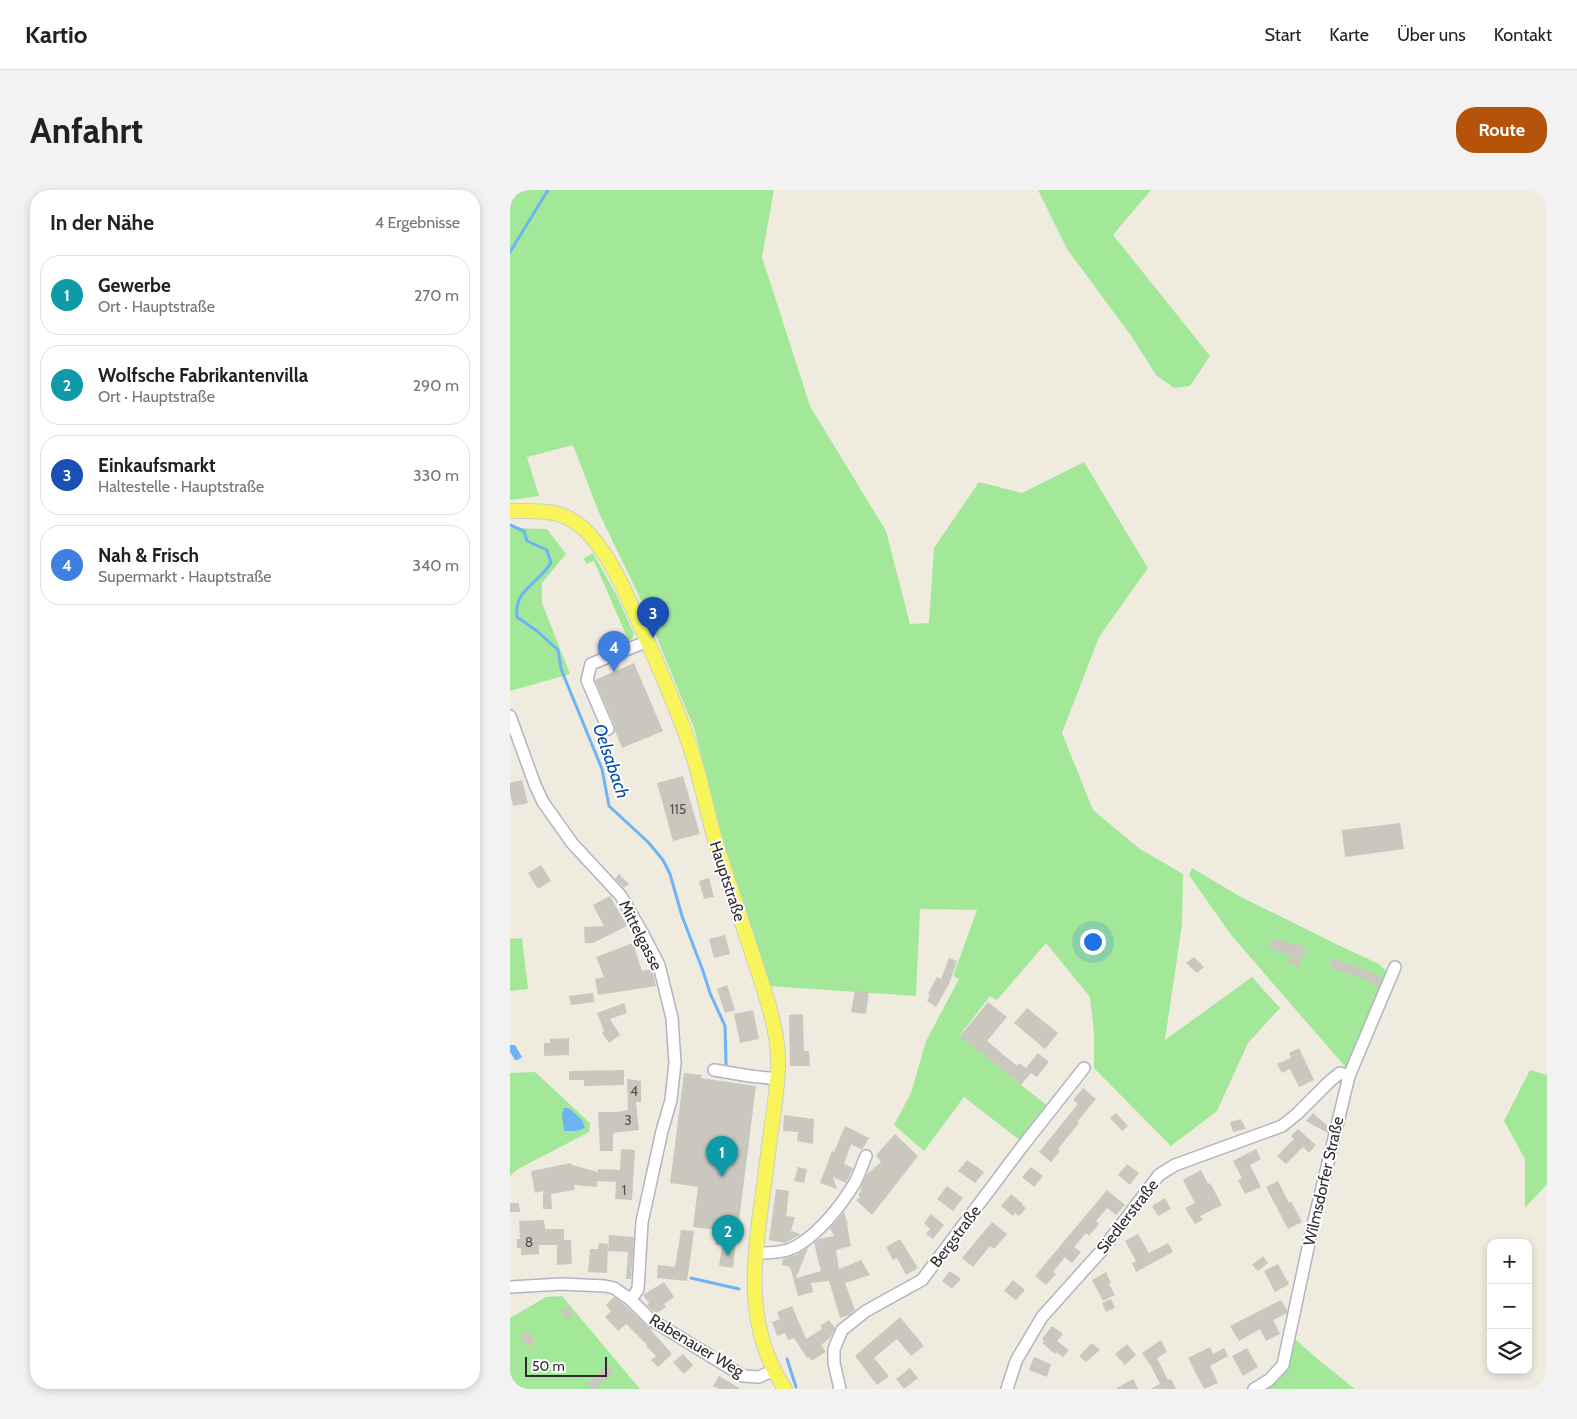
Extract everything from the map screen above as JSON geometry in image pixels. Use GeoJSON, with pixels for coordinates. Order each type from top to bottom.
{"type":"FeatureCollection","features":[{"type":"Feature","properties":{"kind":"main road","name":"Hauptstraße"},"geometry":{"type":"LineString","coordinates":[[510,511],[550,511],[557,513],[571,519],[596,542],[608,560],[648,641],[689,742],[712,831],[715,854],[767,998],[775,1032],[778,1053],[777,1079],[754,1275],[757,1321],[774,1370],[785,1389]]}},
{"type":"Feature","properties":{"kind":"street"},"geometry":{"type":"LineString","coordinates":[[608,729],[587,680],[591,664],[648,641]]}},
{"type":"Feature","properties":{"kind":"street","name":"Mittelgasse"},"geometry":{"type":"LineString","coordinates":[[510,716],[543,802],[572,843],[621,896],[643,934],[659,965],[672,1018],[675,1063],[672,1100],[657,1151],[642,1222],[638,1288],[631,1300]]}},
{"type":"Feature","properties":{"kind":"street","name":"Wilmsdorfer Straße"},"geometry":{"type":"LineString","coordinates":[[1254,1389],[1269,1380],[1283,1365],[1312,1229],[1349,1076],[1395,967]]}},
{"type":"Feature","properties":{"kind":"street","name":"Bergstraße"},"geometry":{"type":"LineString","coordinates":[[840,1389],[834,1363],[834,1349],[842,1330],[866,1312],[922,1280],[1084,1068]]}},
{"type":"Feature","properties":{"kind":"street"},"geometry":{"type":"LineString","coordinates":[[714,1070],[777,1079]]}},
{"type":"Feature","properties":{"kind":"street","name":"Siedlerstraße"},"geometry":{"type":"LineString","coordinates":[[1007,1389],[1016,1360],[1042,1317],[1102,1250],[1159,1175],[1176,1166],[1282,1126],[1298,1114],[1340,1073],[1349,1076]]}},
{"type":"Feature","properties":{"kind":"street"},"geometry":{"type":"LineString","coordinates":[[756,1253],[776,1253],[796,1247],[813,1233],[831,1216],[855,1183],[866,1156]]}},
{"type":"Feature","properties":{"kind":"street","name":"Rabenauer Weg"},"geometry":{"type":"LineString","coordinates":[[510,1287],[562,1284],[609,1286],[618,1289],[650,1320],[743,1376],[759,1377],[774,1370]]}},
{"type":"Feature","properties":{"kind":"green space"},"geometry":{"type":"Polygon","coordinates":[[[510,190],[774,190],[762,257],[810,406],[886,531],[910,624],[929,623],[934,548],[979,482],[1022,493],[1084,462],[1148,568],[1099,637],[1062,733],[1093,810],[1140,849],[1183,874],[1182,925],[1165,1040],[1252,977],[1280,1008],[1248,1043],[1217,1111],[1171,1146],[1094,1068],[1094,1033],[1090,997],[1046,943],[997,1000],[990,996],[960,1035],[1048,1106],[1021,1141],[964,1097],[924,1151],[894,1125],[911,1093],[926,1041],[959,979],[953,976],[977,910],[920,909],[916,996],[769,986],[715,822],[709,788],[694,728],[643,604],[599,513],[573,445],[527,457],[539,496],[510,500],[510,190]]]}},
{"type":"Feature","properties":{"kind":"green space"},"geometry":{"type":"Polygon","coordinates":[[[1038,190],[1151,190],[1113,235],[1210,356],[1190,386],[1174,388],[1156,375],[1132,337],[1067,249],[1038,190]]]}},
{"type":"Feature","properties":{"kind":"green space"},"geometry":{"type":"Polygon","coordinates":[[[510,528],[547,529],[566,554],[542,583],[542,603],[570,674],[510,691],[510,528]]]}},
{"type":"Feature","properties":{"kind":"green space"},"geometry":{"type":"Polygon","coordinates":[[[593,553],[617,596],[634,634],[632,639],[627,642],[619,641],[627,637],[594,561],[586,564],[584,558],[593,553]]]}},
{"type":"Feature","properties":{"kind":"green space"},"geometry":{"type":"Polygon","coordinates":[[[1192,868],[1241,897],[1379,964],[1386,971],[1387,977],[1348,1070],[1231,935],[1189,875],[1192,868]]]}},
{"type":"Feature","properties":{"kind":"green space"},"geometry":{"type":"Polygon","coordinates":[[[522,938],[528,989],[510,991],[510,939],[522,938]]]}},
{"type":"Feature","properties":{"kind":"green space"},"geometry":{"type":"Polygon","coordinates":[[[1530,1070],[1547,1075],[1547,1184],[1525,1208],[1525,1159],[1504,1121],[1530,1070]]]}},
{"type":"Feature","properties":{"kind":"green space"},"geometry":{"type":"Polygon","coordinates":[[[535,1072],[590,1123],[589,1132],[518,1169],[510,1176],[510,1073],[535,1072]]]}},
{"type":"Feature","properties":{"kind":"green space"},"geometry":{"type":"Polygon","coordinates":[[[562,1296],[640,1389],[510,1389],[510,1318],[546,1297],[562,1296]]]}},
{"type":"Feature","properties":{"kind":"green space"},"geometry":{"type":"Polygon","coordinates":[[[1295,1339],[1355,1389],[1266,1389],[1284,1374],[1290,1362],[1295,1339]]]}},
{"type":"Feature","properties":{"kind":"water"},"geometry":{"type":"Polygon","coordinates":[[[510,1045],[515,1045],[522,1057],[518,1060],[515,1060],[510,1052],[510,1045]]]}},
{"type":"Feature","properties":{"kind":"water"},"geometry":{"type":"Polygon","coordinates":[[[564,1108],[569,1108],[582,1120],[585,1128],[576,1131],[564,1131],[562,1113],[564,1108]]]}},
{"type":"Feature","properties":{"kind":"building"},"geometry":{"type":"Polygon","coordinates":[[[634,663],[663,731],[622,748],[615,731],[615,726],[595,680],[634,663]]]}},
{"type":"Feature","properties":{"kind":"building"},"geometry":{"type":"Polygon","coordinates":[[[683,776],[700,834],[673,841],[657,783],[683,776]]]}},
{"type":"Feature","properties":{"kind":"building"},"geometry":{"type":"Polygon","coordinates":[[[522,780],[528,803],[513,806],[510,783],[522,780]]]}},
{"type":"Feature","properties":{"kind":"building"},"geometry":{"type":"Polygon","coordinates":[[[1400,823],[1404,849],[1345,857],[1342,830],[1400,823]]]}},
{"type":"Feature","properties":{"kind":"building"},"geometry":{"type":"Polygon","coordinates":[[[541,865],[551,881],[538,889],[528,873],[541,865]]]}},
{"type":"Feature","properties":{"kind":"building"},"geometry":{"type":"Polygon","coordinates":[[[619,874],[629,884],[624,888],[615,879],[619,874]]]}},
{"type":"Feature","properties":{"kind":"building"},"geometry":{"type":"Polygon","coordinates":[[[709,878],[714,897],[704,899],[699,881],[709,878]]]}},
{"type":"Feature","properties":{"kind":"building"},"geometry":{"type":"Polygon","coordinates":[[[610,896],[627,926],[593,943],[585,943],[584,927],[604,926],[593,905],[610,896]]]}},
{"type":"Feature","properties":{"kind":"building"},"geometry":{"type":"Polygon","coordinates":[[[725,935],[730,954],[714,958],[709,939],[725,935]]]}},
{"type":"Feature","properties":{"kind":"building"},"geometry":{"type":"Polygon","coordinates":[[[1272,938],[1306,947],[1299,967],[1288,963],[1291,956],[1269,948],[1272,938]]]}},
{"type":"Feature","properties":{"kind":"building"},"geometry":{"type":"Polygon","coordinates":[[[633,943],[642,971],[652,969],[656,986],[598,995],[595,979],[604,977],[596,957],[633,943]]]}},
{"type":"Feature","properties":{"kind":"building"},"geometry":{"type":"Polygon","coordinates":[[[1194,957],[1204,967],[1197,973],[1186,963],[1194,957]]]}},
{"type":"Feature","properties":{"kind":"building"},"geometry":{"type":"Polygon","coordinates":[[[949,958],[957,961],[949,984],[936,1007],[927,1001],[930,995],[928,994],[937,977],[941,979],[949,958]]]}},
{"type":"Feature","properties":{"kind":"building"},"geometry":{"type":"Polygon","coordinates":[[[1332,958],[1374,973],[1382,978],[1379,987],[1361,978],[1329,968],[1332,958]]]}},
{"type":"Feature","properties":{"kind":"building"},"geometry":{"type":"Polygon","coordinates":[[[727,985],[735,1010],[725,1013],[717,989],[727,985]]]}},
{"type":"Feature","properties":{"kind":"building"},"geometry":{"type":"Polygon","coordinates":[[[855,990],[869,992],[866,1014],[851,1012],[855,990]]]}},
{"type":"Feature","properties":{"kind":"building"},"geometry":{"type":"Polygon","coordinates":[[[593,993],[594,1002],[571,1005],[569,996],[593,993]]]}},
{"type":"Feature","properties":{"kind":"building"},"geometry":{"type":"Polygon","coordinates":[[[988,1002],[1007,1017],[987,1041],[1017,1066],[1019,1063],[1026,1068],[1038,1053],[1049,1062],[1037,1077],[1031,1073],[1021,1085],[960,1036],[988,1002]]]}},
{"type":"Feature","properties":{"kind":"building"},"geometry":{"type":"Polygon","coordinates":[[[624,1003],[627,1013],[610,1019],[620,1035],[609,1043],[602,1033],[604,1031],[597,1013],[624,1003]]]}},
{"type":"Feature","properties":{"kind":"building"},"geometry":{"type":"Polygon","coordinates":[[[1027,1008],[1058,1033],[1045,1049],[1014,1023],[1027,1008]]]}},
{"type":"Feature","properties":{"kind":"building"},"geometry":{"type":"Polygon","coordinates":[[[753,1010],[759,1039],[740,1043],[734,1014],[753,1010]]]}},
{"type":"Feature","properties":{"kind":"building"},"geometry":{"type":"Polygon","coordinates":[[[803,1014],[804,1051],[809,1051],[810,1066],[790,1066],[789,1015],[803,1014]]]}},
{"type":"Feature","properties":{"kind":"building"},"geometry":{"type":"Polygon","coordinates":[[[569,1038],[569,1055],[544,1056],[544,1043],[550,1043],[550,1039],[569,1038]]]}},
{"type":"Feature","properties":{"kind":"building"},"geometry":{"type":"Polygon","coordinates":[[[1299,1048],[1314,1080],[1299,1087],[1290,1069],[1282,1073],[1277,1064],[1291,1058],[1289,1053],[1299,1048]]]}},
{"type":"Feature","properties":{"kind":"building"},"geometry":{"type":"Polygon","coordinates":[[[624,1070],[624,1085],[584,1086],[584,1080],[569,1080],[569,1071],[624,1070]]]}},
{"type":"Feature","properties":{"kind":"building"},"geometry":{"type":"Polygon","coordinates":[[[684,1073],[702,1075],[701,1078],[756,1086],[733,1268],[719,1266],[722,1245],[716,1245],[718,1230],[693,1227],[698,1187],[670,1183],[684,1073]]]}},
{"type":"Feature","properties":{"kind":"building"},"geometry":{"type":"Polygon","coordinates":[[[627,1079],[641,1081],[641,1102],[636,1102],[639,1130],[613,1133],[613,1151],[600,1151],[598,1112],[628,1110],[627,1079]]]}},
{"type":"Feature","properties":{"kind":"building"},"geometry":{"type":"Polygon","coordinates":[[[1083,1088],[1096,1099],[1077,1122],[1079,1123],[1058,1149],[1060,1151],[1051,1162],[1039,1152],[1078,1104],[1073,1100],[1083,1088]]]}},
{"type":"Feature","properties":{"kind":"building"},"geometry":{"type":"Polygon","coordinates":[[[1116,1113],[1128,1126],[1122,1131],[1110,1118],[1116,1113]]]}},
{"type":"Feature","properties":{"kind":"building"},"geometry":{"type":"Polygon","coordinates":[[[1313,1113],[1329,1127],[1328,1133],[1306,1121],[1313,1113]]]}},
{"type":"Feature","properties":{"kind":"building"},"geometry":{"type":"Polygon","coordinates":[[[784,1115],[814,1119],[813,1144],[797,1141],[798,1132],[783,1131],[784,1115]]]}},
{"type":"Feature","properties":{"kind":"building"},"geometry":{"type":"Polygon","coordinates":[[[1241,1119],[1246,1129],[1233,1132],[1230,1122],[1241,1119]]]}},
{"type":"Feature","properties":{"kind":"building"},"geometry":{"type":"Polygon","coordinates":[[[845,1126],[869,1138],[862,1150],[851,1144],[844,1164],[853,1168],[846,1183],[833,1177],[837,1189],[820,1183],[832,1151],[834,1152],[845,1126]]]}},
{"type":"Feature","properties":{"kind":"building"},"geometry":{"type":"Polygon","coordinates":[[[1298,1129],[1316,1145],[1309,1153],[1303,1147],[1286,1164],[1277,1156],[1294,1139],[1291,1136],[1298,1129]]]}},
{"type":"Feature","properties":{"kind":"building"},"geometry":{"type":"Polygon","coordinates":[[[895,1134],[918,1156],[872,1215],[856,1200],[860,1197],[858,1194],[862,1190],[860,1189],[867,1174],[881,1162],[876,1155],[895,1134]]]}},
{"type":"Feature","properties":{"kind":"building"},"geometry":{"type":"Polygon","coordinates":[[[621,1149],[635,1150],[632,1200],[615,1199],[616,1182],[597,1181],[597,1187],[574,1185],[575,1190],[551,1194],[552,1209],[543,1209],[543,1191],[535,1193],[531,1171],[571,1163],[572,1165],[598,1172],[598,1169],[620,1170],[621,1149]]]}},
{"type":"Feature","properties":{"kind":"building"},"geometry":{"type":"Polygon","coordinates":[[[1256,1149],[1261,1159],[1250,1165],[1261,1187],[1245,1194],[1238,1180],[1242,1178],[1233,1161],[1256,1149]]]}},
{"type":"Feature","properties":{"kind":"building"},"geometry":{"type":"Polygon","coordinates":[[[967,1160],[984,1172],[975,1183],[958,1171],[967,1160]]]}},
{"type":"Feature","properties":{"kind":"building"},"geometry":{"type":"Polygon","coordinates":[[[1127,1164],[1139,1173],[1130,1185],[1118,1175],[1127,1164]]]}},
{"type":"Feature","properties":{"kind":"building"},"geometry":{"type":"Polygon","coordinates":[[[798,1167],[807,1169],[804,1183],[794,1181],[798,1167]]]}},
{"type":"Feature","properties":{"kind":"building"},"geometry":{"type":"Polygon","coordinates":[[[1031,1167],[1043,1176],[1034,1187],[1022,1177],[1031,1167]]]}},
{"type":"Feature","properties":{"kind":"building"},"geometry":{"type":"Polygon","coordinates":[[[1201,1170],[1222,1205],[1200,1216],[1203,1220],[1195,1224],[1185,1208],[1195,1203],[1183,1180],[1201,1170]]]}},
{"type":"Feature","properties":{"kind":"building"},"geometry":{"type":"Polygon","coordinates":[[[1278,1181],[1289,1203],[1291,1201],[1302,1222],[1288,1229],[1266,1187],[1278,1181]]]}},
{"type":"Feature","properties":{"kind":"building"},"geometry":{"type":"Polygon","coordinates":[[[947,1186],[963,1198],[953,1211],[937,1199],[947,1186]]]}},
{"type":"Feature","properties":{"kind":"building"},"geometry":{"type":"Polygon","coordinates":[[[776,1189],[789,1191],[786,1216],[795,1217],[791,1231],[801,1234],[785,1243],[769,1240],[776,1189]]]}},
{"type":"Feature","properties":{"kind":"building"},"geometry":{"type":"Polygon","coordinates":[[[1107,1190],[1125,1205],[1116,1215],[1107,1208],[1096,1221],[1099,1224],[1089,1236],[1086,1233],[1074,1247],[1081,1252],[1072,1263],[1065,1257],[1053,1272],[1056,1274],[1046,1285],[1035,1276],[1107,1190]]]}},
{"type":"Feature","properties":{"kind":"building"},"geometry":{"type":"Polygon","coordinates":[[[1011,1194],[1026,1208],[1019,1216],[1015,1213],[1013,1216],[1001,1206],[1011,1194]]]}},
{"type":"Feature","properties":{"kind":"building"},"geometry":{"type":"Polygon","coordinates":[[[1165,1198],[1171,1209],[1158,1216],[1152,1206],[1165,1198]]]}},
{"type":"Feature","properties":{"kind":"building"},"geometry":{"type":"Polygon","coordinates":[[[510,1203],[519,1203],[520,1212],[510,1212],[510,1203]]]}},
{"type":"Feature","properties":{"kind":"building"},"geometry":{"type":"Polygon","coordinates":[[[844,1212],[851,1246],[836,1250],[839,1269],[861,1260],[870,1275],[845,1283],[855,1310],[849,1315],[840,1318],[829,1281],[811,1283],[813,1292],[798,1296],[790,1267],[782,1265],[783,1259],[796,1255],[808,1248],[796,1278],[821,1271],[814,1243],[819,1239],[834,1236],[830,1228],[844,1212]]]}},
{"type":"Feature","properties":{"kind":"building"},"geometry":{"type":"Polygon","coordinates":[[[931,1214],[944,1225],[933,1239],[926,1234],[930,1229],[924,1223],[931,1214]]]}},
{"type":"Feature","properties":{"kind":"building"},"geometry":{"type":"Polygon","coordinates":[[[544,1220],[545,1229],[564,1229],[564,1240],[571,1240],[572,1264],[557,1265],[557,1245],[539,1245],[539,1254],[521,1255],[521,1248],[517,1248],[517,1239],[520,1239],[519,1221],[544,1220]]]}},
{"type":"Feature","properties":{"kind":"building"},"geometry":{"type":"Polygon","coordinates":[[[992,1222],[1007,1234],[994,1249],[990,1246],[973,1267],[962,1258],[992,1222]]]}},
{"type":"Feature","properties":{"kind":"building"},"geometry":{"type":"Polygon","coordinates":[[[681,1230],[694,1231],[687,1281],[657,1278],[658,1265],[675,1267],[681,1230]]]}},
{"type":"Feature","properties":{"kind":"building"},"geometry":{"type":"Polygon","coordinates":[[[1138,1234],[1149,1253],[1168,1243],[1173,1252],[1136,1272],[1132,1263],[1136,1261],[1125,1241],[1138,1234]]]}},
{"type":"Feature","properties":{"kind":"building"},"geometry":{"type":"Polygon","coordinates":[[[609,1235],[634,1237],[631,1279],[626,1279],[628,1252],[608,1251],[609,1235]]]}},
{"type":"Feature","properties":{"kind":"building"},"geometry":{"type":"Polygon","coordinates":[[[900,1239],[918,1268],[906,1275],[897,1258],[893,1260],[886,1247],[900,1239]]]}},
{"type":"Feature","properties":{"kind":"building"},"geometry":{"type":"Polygon","coordinates":[[[599,1243],[608,1244],[607,1273],[588,1272],[590,1249],[598,1249],[599,1243]]]}},
{"type":"Feature","properties":{"kind":"building"},"geometry":{"type":"Polygon","coordinates":[[[1263,1256],[1268,1263],[1258,1271],[1252,1265],[1263,1256]]]}},
{"type":"Feature","properties":{"kind":"building"},"geometry":{"type":"Polygon","coordinates":[[[1278,1264],[1289,1284],[1275,1292],[1264,1271],[1278,1264]]]}},
{"type":"Feature","properties":{"kind":"building"},"geometry":{"type":"Polygon","coordinates":[[[950,1271],[961,1279],[952,1289],[942,1281],[950,1271]]]}},
{"type":"Feature","properties":{"kind":"building"},"geometry":{"type":"Polygon","coordinates":[[[1106,1272],[1111,1283],[1109,1284],[1115,1295],[1103,1301],[1092,1280],[1106,1272]]]}},
{"type":"Feature","properties":{"kind":"building"},"geometry":{"type":"Polygon","coordinates":[[[1013,1280],[1025,1290],[1016,1300],[1004,1291],[1013,1280]]]}},
{"type":"Feature","properties":{"kind":"building"},"geometry":{"type":"Polygon","coordinates":[[[664,1282],[674,1297],[664,1304],[666,1307],[656,1314],[647,1305],[649,1303],[643,1295],[664,1282]]]}},
{"type":"Feature","properties":{"kind":"building"},"geometry":{"type":"Polygon","coordinates":[[[614,1297],[652,1329],[672,1354],[658,1367],[651,1360],[656,1356],[626,1324],[618,1331],[605,1317],[611,1311],[606,1305],[614,1297]]]}},
{"type":"Feature","properties":{"kind":"building"},"geometry":{"type":"Polygon","coordinates":[[[1111,1299],[1115,1308],[1106,1312],[1102,1303],[1111,1299]]]}},
{"type":"Feature","properties":{"kind":"building"},"geometry":{"type":"Polygon","coordinates":[[[1281,1300],[1287,1313],[1273,1320],[1280,1334],[1266,1341],[1260,1329],[1239,1341],[1230,1326],[1281,1300]]]}},
{"type":"Feature","properties":{"kind":"building"},"geometry":{"type":"Polygon","coordinates":[[[568,1306],[574,1315],[568,1320],[561,1311],[568,1306]]]}},
{"type":"Feature","properties":{"kind":"building"},"geometry":{"type":"Polygon","coordinates":[[[792,1306],[806,1339],[822,1329],[820,1326],[829,1320],[835,1328],[830,1338],[821,1345],[826,1352],[811,1361],[794,1338],[788,1340],[785,1333],[777,1336],[772,1322],[780,1319],[777,1312],[792,1306]]]}},
{"type":"Feature","properties":{"kind":"building"},"geometry":{"type":"Polygon","coordinates":[[[900,1317],[924,1346],[911,1356],[897,1339],[874,1358],[889,1376],[877,1385],[855,1356],[900,1317]]]}},
{"type":"Feature","properties":{"kind":"building"},"geometry":{"type":"Polygon","coordinates":[[[1052,1326],[1063,1334],[1057,1341],[1069,1350],[1063,1357],[1056,1352],[1055,1354],[1042,1343],[1044,1341],[1042,1339],[1052,1326]]]}},
{"type":"Feature","properties":{"kind":"building"},"geometry":{"type":"Polygon","coordinates":[[[527,1331],[536,1340],[528,1347],[519,1338],[527,1331]]]}},
{"type":"Feature","properties":{"kind":"building"},"geometry":{"type":"Polygon","coordinates":[[[1161,1340],[1167,1352],[1157,1358],[1168,1380],[1171,1379],[1176,1389],[1150,1389],[1160,1384],[1142,1353],[1161,1340]]]}},
{"type":"Feature","properties":{"kind":"building"},"geometry":{"type":"Polygon","coordinates":[[[1092,1343],[1100,1350],[1086,1362],[1079,1356],[1092,1343]]]}},
{"type":"Feature","properties":{"kind":"building"},"geometry":{"type":"Polygon","coordinates":[[[1127,1344],[1136,1355],[1125,1365],[1115,1354],[1127,1344]]]}},
{"type":"Feature","properties":{"kind":"building"},"geometry":{"type":"Polygon","coordinates":[[[1210,1347],[1213,1354],[1224,1348],[1228,1356],[1210,1366],[1218,1383],[1204,1389],[1188,1358],[1210,1347]]]}},
{"type":"Feature","properties":{"kind":"building"},"geometry":{"type":"Polygon","coordinates":[[[1247,1348],[1258,1367],[1243,1376],[1232,1356],[1247,1348]]]}},
{"type":"Feature","properties":{"kind":"building"},"geometry":{"type":"Polygon","coordinates":[[[683,1354],[693,1365],[684,1374],[673,1362],[683,1354]]]}},
{"type":"Feature","properties":{"kind":"building"},"geometry":{"type":"Polygon","coordinates":[[[1034,1357],[1051,1364],[1047,1377],[1029,1370],[1034,1357]]]}},
{"type":"Feature","properties":{"kind":"building"},"geometry":{"type":"Polygon","coordinates":[[[608,1365],[615,1372],[595,1389],[591,1389],[587,1384],[608,1365]]]}},
{"type":"Feature","properties":{"kind":"building"},"geometry":{"type":"Polygon","coordinates":[[[910,1368],[918,1378],[904,1389],[896,1379],[910,1368]]]}},
{"type":"Feature","properties":{"kind":"building"},"geometry":{"type":"Polygon","coordinates":[[[719,1376],[741,1389],[719,1389],[713,1386],[719,1376]]]}},
{"type":"Feature","properties":{"kind":"building"},"geometry":{"type":"Polygon","coordinates":[[[1133,1379],[1138,1389],[1115,1389],[1133,1379]]]}},
{"type":"Feature","properties":{"kind":"waterway"},"geometry":{"type":"LineString","coordinates":[[510,252],[548,190]]}},
{"type":"Feature","properties":{"kind":"waterway","name":"Oelsabach"},"geometry":{"type":"LineString","coordinates":[[510,525],[524,531],[527,541],[547,550],[551,563],[520,598],[517,617],[537,631],[558,650],[561,669],[602,769],[609,806],[648,842],[663,860],[670,874],[682,916],[710,993],[725,1026],[726,1064]]}},
{"type":"Feature","properties":{"kind":"waterway","name":"Oelsabach"},"geometry":{"type":"LineString","coordinates":[[691,1278],[739,1289]]}},
{"type":"Feature","properties":{"kind":"waterway","name":"Oelsabach"},"geometry":{"type":"LineString","coordinates":[[787,1359],[796,1387]]}},
{"type":"Feature","properties":{"kind":"place","name":"Einkaufsmarkt"},"geometry":{"type":"Point","coordinates":[653,638]}},
{"type":"Feature","properties":{"kind":"place","name":"Nah & Frisch"},"geometry":{"type":"Point","coordinates":[614,672]}},
{"type":"Feature","properties":{"kind":"place","name":"Gewerbe"},"geometry":{"type":"Point","coordinates":[722,1177]}},
{"type":"Feature","properties":{"kind":"place","name":"Wolfsche Fabrikantenvilla"},"geometry":{"type":"Point","coordinates":[728,1256]}}]}
